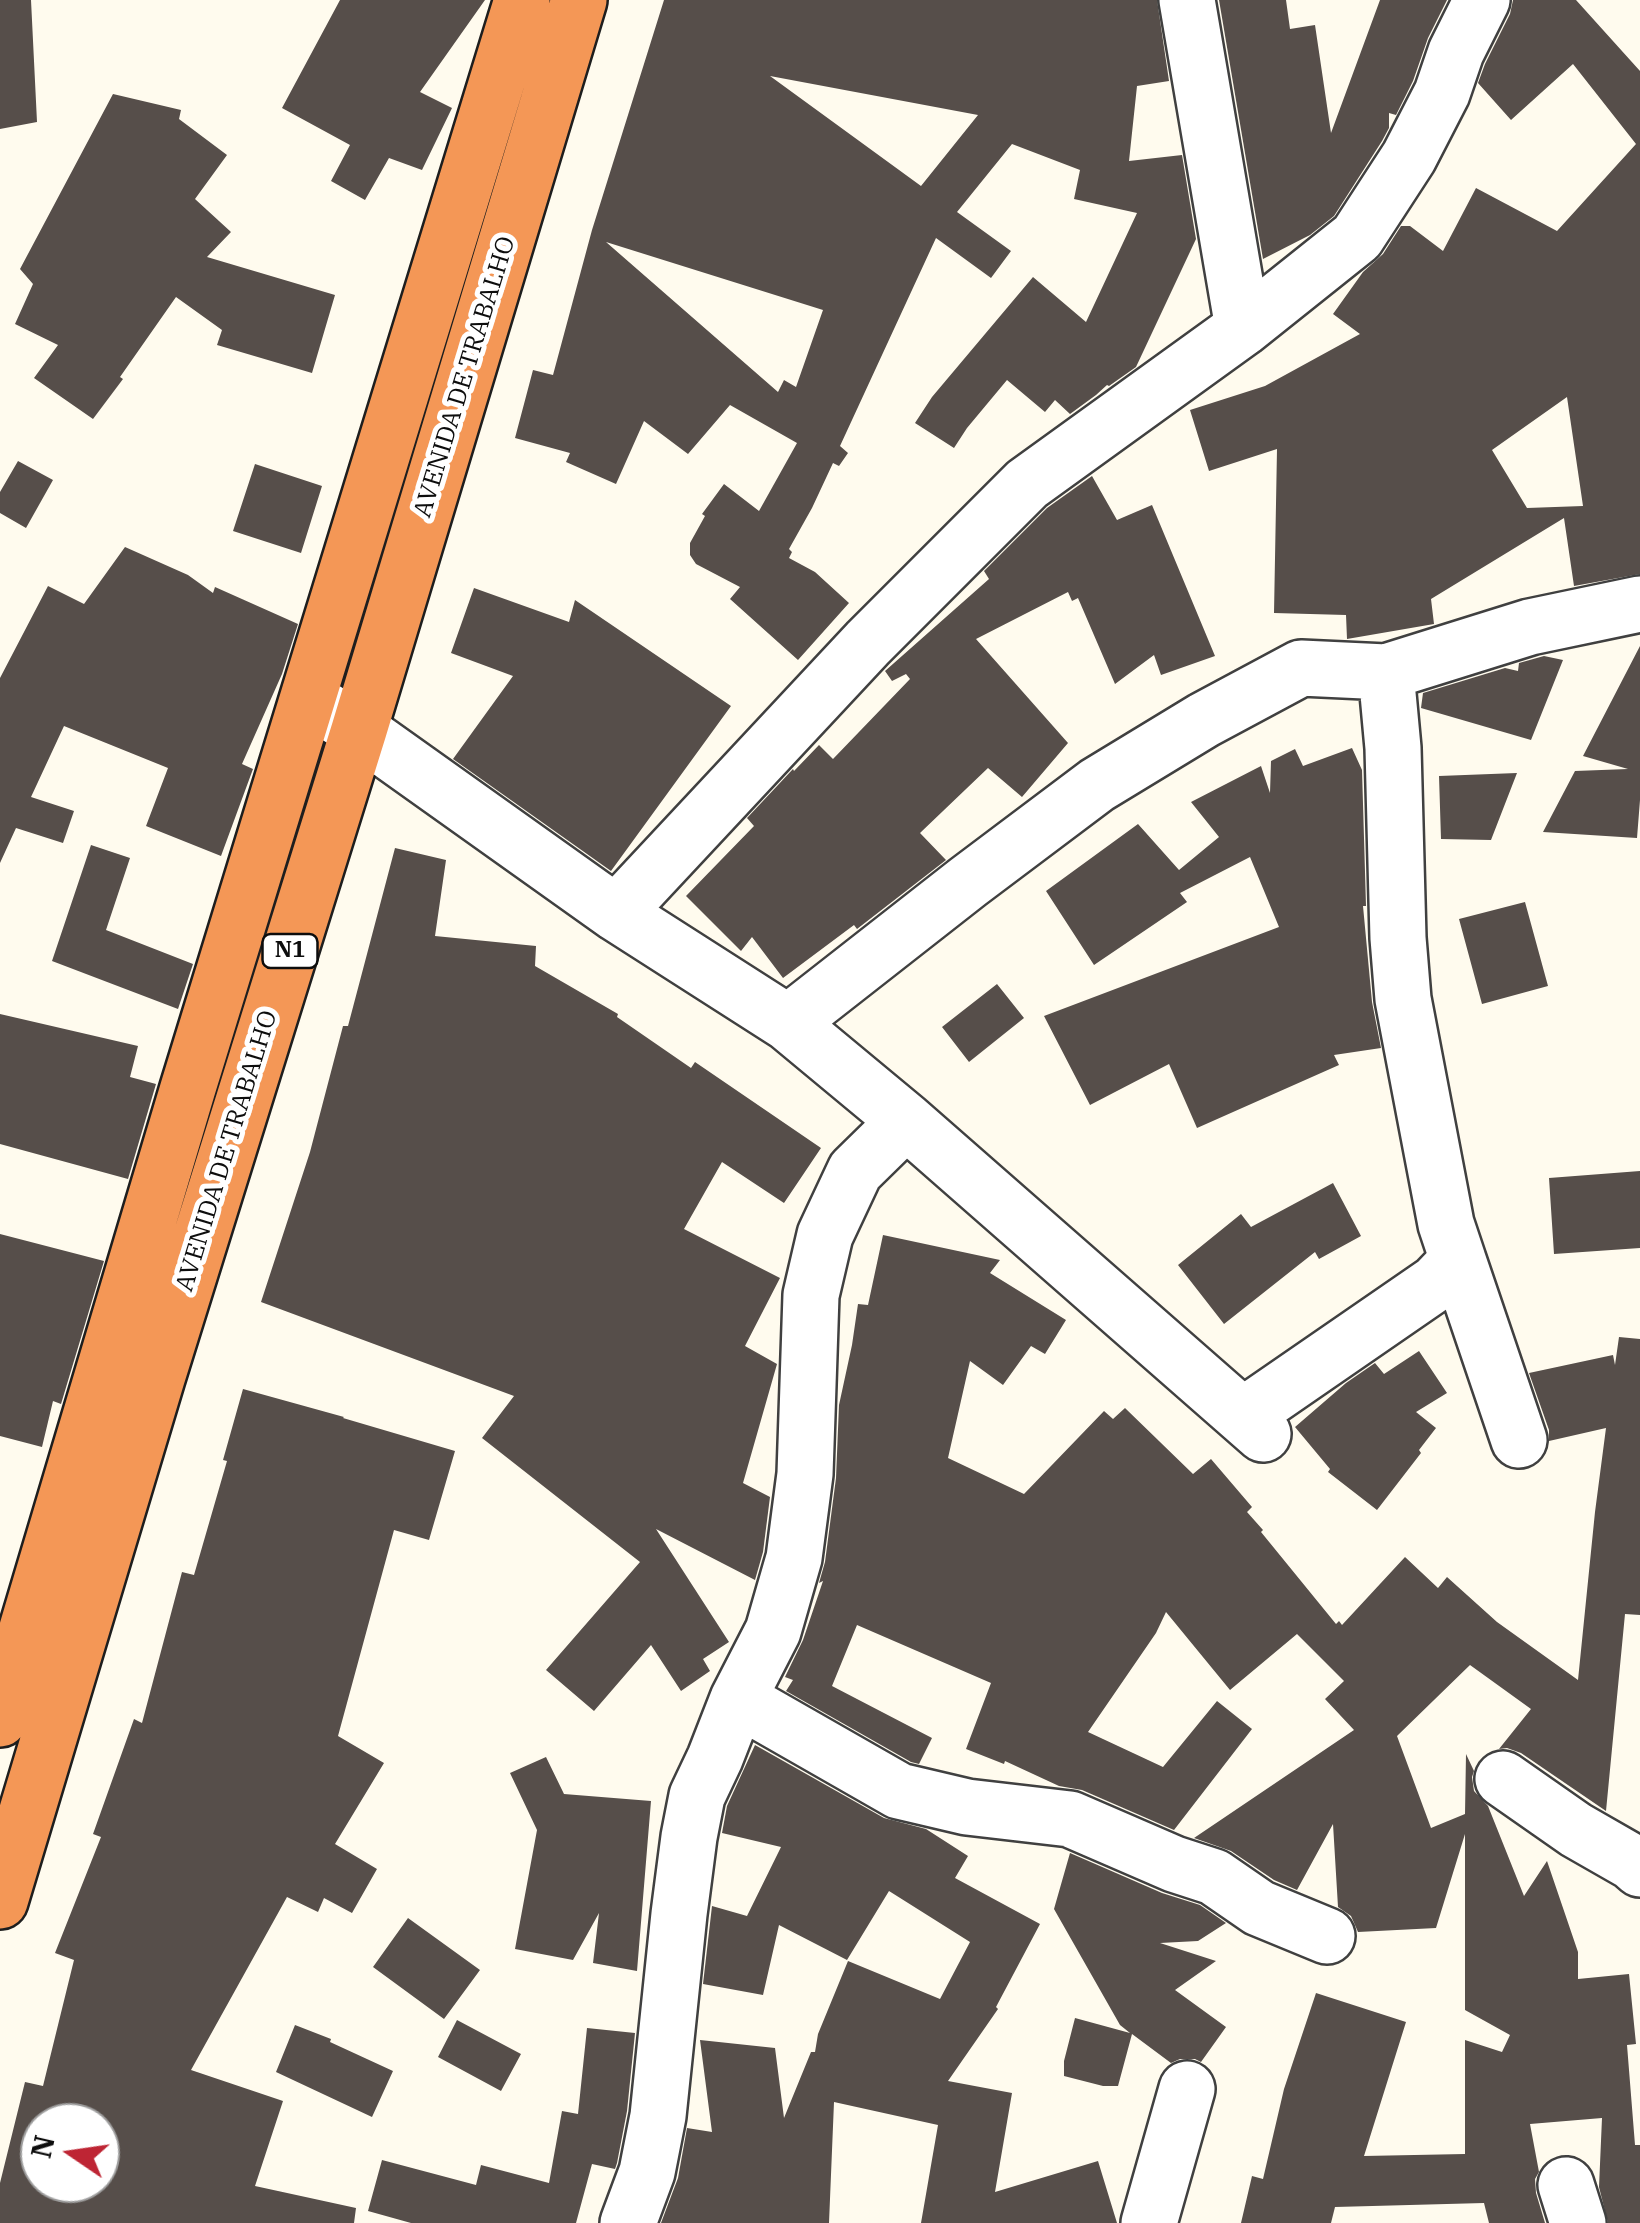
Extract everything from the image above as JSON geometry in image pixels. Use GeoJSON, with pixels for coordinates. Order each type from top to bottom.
{"type":"FeatureCollection","features":[{"type":"Feature","properties":{"kind":"highway","name":"AVENIDA DE TRABALHO"},"geometry":{"type":"LineString","coordinates":[[0,1901],[16,1724],[188,1088],[522,0]]}},
{"type":"Feature","properties":{"kind":"highway","name":"AVENIDA DE TRABALHO"},"geometry":{"type":"LineString","coordinates":[[16,1724],[240,1110],[579,0]]}},
{"type":"Feature","properties":{"kind":"highway"},"geometry":{"type":"LineString","coordinates":[[188,1088],[240,1110]]}},
{"type":"Feature","properties":{"kind":"street"},"geometry":{"type":"LineString","coordinates":[[1187,0],[1243,328]]}},
{"type":"Feature","properties":{"kind":"street"},"geometry":{"type":"LineString","coordinates":[[616,913],[868,643],[1027,484],[1243,328],[1357,238],[1442,94],[1456,52],[1482,0]]}},
{"type":"Feature","properties":{"kind":"street"},"geometry":{"type":"LineString","coordinates":[[788,1023],[1083,796],[1204,720],[1301,668],[1386,672],[1530,627],[1640,604]]}},
{"type":"Feature","properties":{"kind":"street"},"geometry":{"type":"LineString","coordinates":[[1386,672],[1394,748],[1403,999],[1446,1224],[1519,1440]]}},
{"type":"Feature","properties":{"kind":"street"},"geometry":{"type":"LineString","coordinates":[[306,698],[359,730],[616,913],[788,1023],[906,1121],[1253,1425],[1436,1283],[1458,1260]]}},
{"type":"Feature","properties":{"kind":"street"},"geometry":{"type":"LineString","coordinates":[[628,2223],[647,2172],[658,2116],[682,1894],[697,1796],[738,1698],[773,1631],[794,1558],[805,1474],[811,1295],[825,1235],[855,1171],[906,1121]]}},
{"type":"Feature","properties":{"kind":"street"},"geometry":{"type":"LineString","coordinates":[[738,1698],[899,1791],[967,1806],[1070,1819],[1214,1877],[1260,1908],[1327,1936]]}},
{"type":"Feature","properties":{"kind":"street"},"geometry":{"type":"LineString","coordinates":[[1503,1779],[1640,1870]]}},
{"type":"Feature","properties":{"kind":"street"},"geometry":{"type":"LineString","coordinates":[[1148,2223],[1187,2089]]}},
{"type":"Feature","properties":{"kind":"building"},"geometry":{"type":"Polygon","coordinates":[[[0,0],[31,0],[37,122],[0,129],[0,0]]]}},
{"type":"Feature","properties":{"kind":"building"},"geometry":{"type":"Polygon","coordinates":[[[340,0],[485,0],[420,92],[452,108],[422,170],[389,158],[365,200],[331,181],[350,145],[282,108],[340,0]]]}},
{"type":"Feature","properties":{"kind":"building"},"geometry":{"type":"Polygon","coordinates":[[[664,0],[1157,0],[1169,81],[1137,86],[1129,161],[1182,155],[1196,239],[1136,367],[1070,414],[1055,400],[1045,412],[1007,380],[954,448],[915,423],[932,397],[1033,277],[1086,322],[1137,213],[1074,199],[1080,170],[1012,144],[957,212],[1011,251],[991,278],[936,238],[840,446],[848,453],[839,466],[833,463],[789,549],[789,558],[815,572],[849,603],[798,660],[730,599],[740,587],[696,564],[690,555],[690,543],[705,516],[702,514],[724,484],[759,511],[797,443],[730,405],[688,454],[644,421],[616,484],[566,462],[570,453],[515,438],[533,370],[553,375],[592,230],[664,0]],[[770,76],[921,186],[978,115],[770,76]],[[606,242],[778,392],[784,380],[796,387],[823,310],[606,242]]]}},
{"type":"Feature","properties":{"kind":"building"},"geometry":{"type":"Polygon","coordinates":[[[1219,0],[1286,0],[1290,29],[1315,25],[1331,133],[1380,0],[1447,0],[1396,115],[1389,113],[1389,128],[1334,216],[1310,235],[1263,259],[1219,0]]]}},
{"type":"Feature","properties":{"kind":"building"},"geometry":{"type":"Polygon","coordinates":[[[1513,0],[1576,0],[1640,71],[1640,574],[1574,586],[1564,518],[1431,599],[1434,624],[1347,639],[1346,615],[1274,613],[1277,449],[1209,471],[1190,410],[1265,386],[1360,334],[1333,314],[1401,226],[1410,226],[1443,251],[1476,188],[1557,231],[1636,144],[1573,64],[1511,120],[1478,83],[1513,0]],[[1567,397],[1492,450],[1527,508],[1583,506],[1567,397]]]}},
{"type":"Feature","properties":{"kind":"building"},"geometry":{"type":"Polygon","coordinates":[[[113,94],[181,110],[179,119],[227,155],[195,199],[231,232],[207,257],[335,295],[312,373],[217,345],[222,330],[176,297],[93,419],[34,378],[58,345],[15,324],[33,284],[20,269],[113,94]]]}},
{"type":"Feature","properties":{"kind":"building"},"geometry":{"type":"Polygon","coordinates":[[[18,461],[53,480],[26,528],[0,513],[0,492],[18,461]]]}},
{"type":"Feature","properties":{"kind":"building"},"geometry":{"type":"Polygon","coordinates":[[[255,464],[322,486],[301,553],[233,531],[255,464]]]}},
{"type":"Feature","properties":{"kind":"building"},"geometry":{"type":"Polygon","coordinates":[[[1092,476],[1117,520],[1152,505],[1215,656],[1161,675],[1154,655],[1115,684],[1078,598],[1072,601],[1068,592],[976,639],[1068,743],[1022,797],[988,768],[920,833],[946,860],[857,929],[854,925],[783,978],[752,937],[741,951],[686,896],[754,826],[747,818],[793,769],[819,745],[833,759],[910,679],[906,674],[892,681],[885,671],[989,579],[984,571],[1047,508],[1092,476]]]}},
{"type":"Feature","properties":{"kind":"building"},"geometry":{"type":"Polygon","coordinates":[[[125,547],[188,575],[213,593],[215,587],[298,624],[282,674],[242,764],[253,769],[221,856],[146,826],[168,768],[64,726],[31,797],[74,811],[63,843],[16,828],[0,863],[0,678],[48,586],[84,604],[125,547]]]}},
{"type":"Feature","properties":{"kind":"building"},"geometry":{"type":"Polygon","coordinates":[[[474,588],[569,622],[575,600],[731,706],[611,871],[453,759],[513,676],[451,653],[474,588]]]}},
{"type":"Feature","properties":{"kind":"building"},"geometry":{"type":"Polygon","coordinates":[[[1640,646],[1637,838],[1543,832],[1575,771],[1628,769],[1583,756],[1640,646]]]}},
{"type":"Feature","properties":{"kind":"building"},"geometry":{"type":"Polygon","coordinates":[[[1544,656],[1563,660],[1531,740],[1421,708],[1423,693],[1505,668],[1518,671],[1519,663],[1544,656]]]}},
{"type":"Feature","properties":{"kind":"building"},"geometry":{"type":"Polygon","coordinates":[[[1352,748],[1362,770],[1363,906],[1372,1002],[1381,1048],[1334,1055],[1339,1065],[1197,1128],[1169,1064],[1090,1105],[1044,1016],[1279,927],[1250,857],[1180,893],[1187,902],[1094,965],[1046,891],[1138,824],[1179,870],[1219,837],[1191,802],[1261,766],[1270,793],[1271,761],[1295,749],[1303,766],[1352,748]]]}},
{"type":"Feature","properties":{"kind":"building"},"geometry":{"type":"Polygon","coordinates":[[[1517,773],[1491,840],[1441,839],[1439,776],[1517,773]]]}},
{"type":"Feature","properties":{"kind":"building"},"geometry":{"type":"Polygon","coordinates":[[[91,845],[130,858],[106,930],[193,964],[178,1009],[52,961],[91,845]]]}},
{"type":"Feature","properties":{"kind":"building"},"geometry":{"type":"Polygon","coordinates":[[[395,848],[446,860],[435,936],[536,946],[535,966],[618,1014],[617,1017],[691,1068],[695,1062],[821,1148],[784,1203],[722,1162],[684,1229],[780,1278],[745,1346],[777,1364],[743,1483],[770,1497],[755,1580],[656,1529],[729,1642],[703,1659],[710,1671],[681,1691],[651,1645],[594,1711],[546,1670],[640,1562],[482,1438],[514,1396],[261,1302],[310,1152],[343,1026],[348,1026],[395,848]]]}},
{"type":"Feature","properties":{"kind":"building"},"geometry":{"type":"Polygon","coordinates":[[[1525,902],[1548,986],[1482,1004],[1459,919],[1525,902]]]}},
{"type":"Feature","properties":{"kind":"building"},"geometry":{"type":"Polygon","coordinates":[[[997,984],[1024,1018],[969,1062],[942,1027],[997,984]]]}},
{"type":"Feature","properties":{"kind":"building"},"geometry":{"type":"Polygon","coordinates":[[[0,1014],[138,1046],[130,1077],[156,1084],[128,1179],[0,1144],[0,1014]]]}},
{"type":"Feature","properties":{"kind":"building"},"geometry":{"type":"Polygon","coordinates":[[[1640,1171],[1640,1248],[1554,1254],[1549,1178],[1640,1171]]]}},
{"type":"Feature","properties":{"kind":"building"},"geometry":{"type":"Polygon","coordinates":[[[1333,1183],[1361,1236],[1319,1259],[1315,1252],[1224,1324],[1178,1265],[1241,1214],[1251,1227],[1333,1183]]]}},
{"type":"Feature","properties":{"kind":"building"},"geometry":{"type":"Polygon","coordinates":[[[0,1234],[104,1261],[61,1404],[53,1401],[42,1447],[0,1436],[0,1234]]]}},
{"type":"Feature","properties":{"kind":"building"},"geometry":{"type":"Polygon","coordinates":[[[883,1235],[1000,1260],[990,1273],[1066,1320],[1045,1354],[1031,1346],[1003,1385],[970,1361],[948,1458],[1024,1494],[1104,1411],[1113,1419],[1125,1408],[1193,1474],[1211,1459],[1252,1507],[1247,1512],[1261,1532],[1336,1624],[1339,1621],[1342,1625],[1405,1557],[1438,1588],[1447,1577],[1497,1622],[1578,1680],[1606,1428],[1549,1441],[1549,1430],[1529,1373],[1613,1355],[1615,1365],[1619,1337],[1640,1339],[1640,1615],[1625,1614],[1606,1811],[1521,1753],[1499,1749],[1531,1709],[1470,1665],[1397,1736],[1431,1828],[1465,1814],[1466,1754],[1474,1771],[1474,1791],[1488,1806],[1524,1896],[1547,1861],[1578,1952],[1578,1979],[1629,1974],[1636,2044],[1627,2045],[1635,2145],[1640,2145],[1640,2223],[1608,2223],[1599,2187],[1602,2118],[1530,2124],[1539,2172],[1536,2193],[1545,2223],[1489,2223],[1484,2203],[1335,2207],[1331,2223],[1241,2223],[1252,2176],[1263,2179],[1284,2089],[1316,1993],[1406,2022],[1364,2156],[1465,2154],[1465,2040],[1502,2052],[1510,2035],[1465,2010],[1465,1834],[1436,1928],[1358,1932],[1351,1916],[1338,1907],[1333,1824],[1297,1890],[1274,1880],[1231,1851],[1194,1838],[1354,1730],[1325,1699],[1344,1681],[1297,1634],[1230,1690],[1166,1612],[1156,1633],[1088,1732],[1163,1767],[1217,1701],[1252,1729],[1174,1830],[1082,1790],[1059,1786],[1005,1761],[1004,1764],[966,1749],[991,1683],[857,1625],[832,1686],[932,1738],[919,1764],[786,1691],[793,1680],[785,1677],[803,1640],[823,1581],[819,1583],[836,1478],[839,1405],[858,1304],[868,1305],[883,1235]]]}},
{"type":"Feature","properties":{"kind":"building"},"geometry":{"type":"Polygon","coordinates":[[[1419,1351],[1447,1393],[1416,1412],[1436,1428],[1377,1510],[1328,1472],[1330,1469],[1295,1427],[1375,1363],[1384,1374],[1419,1351]]]}},
{"type":"Feature","properties":{"kind":"building"},"geometry":{"type":"Polygon","coordinates":[[[243,1389],[455,1451],[429,1540],[394,1530],[338,1736],[384,1763],[335,1844],[377,1869],[352,1913],[324,1898],[318,1912],[287,1897],[191,2070],[283,2101],[255,2186],[356,2208],[354,2223],[0,2223],[0,2183],[25,2082],[43,2086],[74,1960],[55,1953],[101,1837],[93,1834],[134,1719],[142,1723],[182,1572],[194,1575],[227,1461],[223,1460],[243,1389]]]}},
{"type":"Feature","properties":{"kind":"building"},"geometry":{"type":"Polygon","coordinates":[[[755,1745],[884,1818],[926,1829],[968,1856],[955,1878],[1040,1924],[998,2009],[948,2081],[1012,2093],[995,2192],[1098,2161],[1117,2223],[921,2223],[938,2125],[834,2102],[829,2223],[661,2223],[678,2178],[687,2128],[712,2132],[700,2040],[775,2048],[784,2118],[811,2052],[815,2052],[818,2034],[848,1961],[940,1999],[970,1942],[889,1891],[847,1960],[779,1925],[763,1995],[703,1984],[712,1906],[747,1916],[781,1847],[722,1833],[727,1806],[755,1745]]]}},
{"type":"Feature","properties":{"kind":"building"},"geometry":{"type":"Polygon","coordinates":[[[546,1757],[564,1794],[651,1801],[637,1971],[593,1963],[599,1913],[573,1960],[515,1949],[537,1830],[510,1773],[546,1757]]]}},
{"type":"Feature","properties":{"kind":"building"},"geometry":{"type":"Polygon","coordinates":[[[1070,1853],[1200,1905],[1226,1923],[1198,1941],[1160,1943],[1216,1961],[1175,1990],[1226,2027],[1201,2062],[1180,2059],[1171,2063],[1132,2034],[1118,2086],[1064,2076],[1075,2018],[1130,2033],[1120,2025],[1054,1909],[1070,1853]]]}},
{"type":"Feature","properties":{"kind":"building"},"geometry":{"type":"Polygon","coordinates":[[[408,1918],[480,1970],[444,2019],[373,1967],[408,1918]]]}},
{"type":"Feature","properties":{"kind":"building"},"geometry":{"type":"Polygon","coordinates":[[[457,2020],[521,2054],[501,2091],[438,2057],[457,2020]]]}},
{"type":"Feature","properties":{"kind":"building"},"geometry":{"type":"Polygon","coordinates":[[[295,2025],[393,2071],[372,2117],[276,2072],[295,2025]]]}},
{"type":"Feature","properties":{"kind":"building"},"geometry":{"type":"Polygon","coordinates":[[[587,2028],[635,2033],[617,2163],[615,2169],[592,2164],[576,2223],[411,2223],[368,2211],[382,2160],[476,2185],[481,2165],[549,2183],[562,2111],[578,2114],[587,2028]]]}}]}
